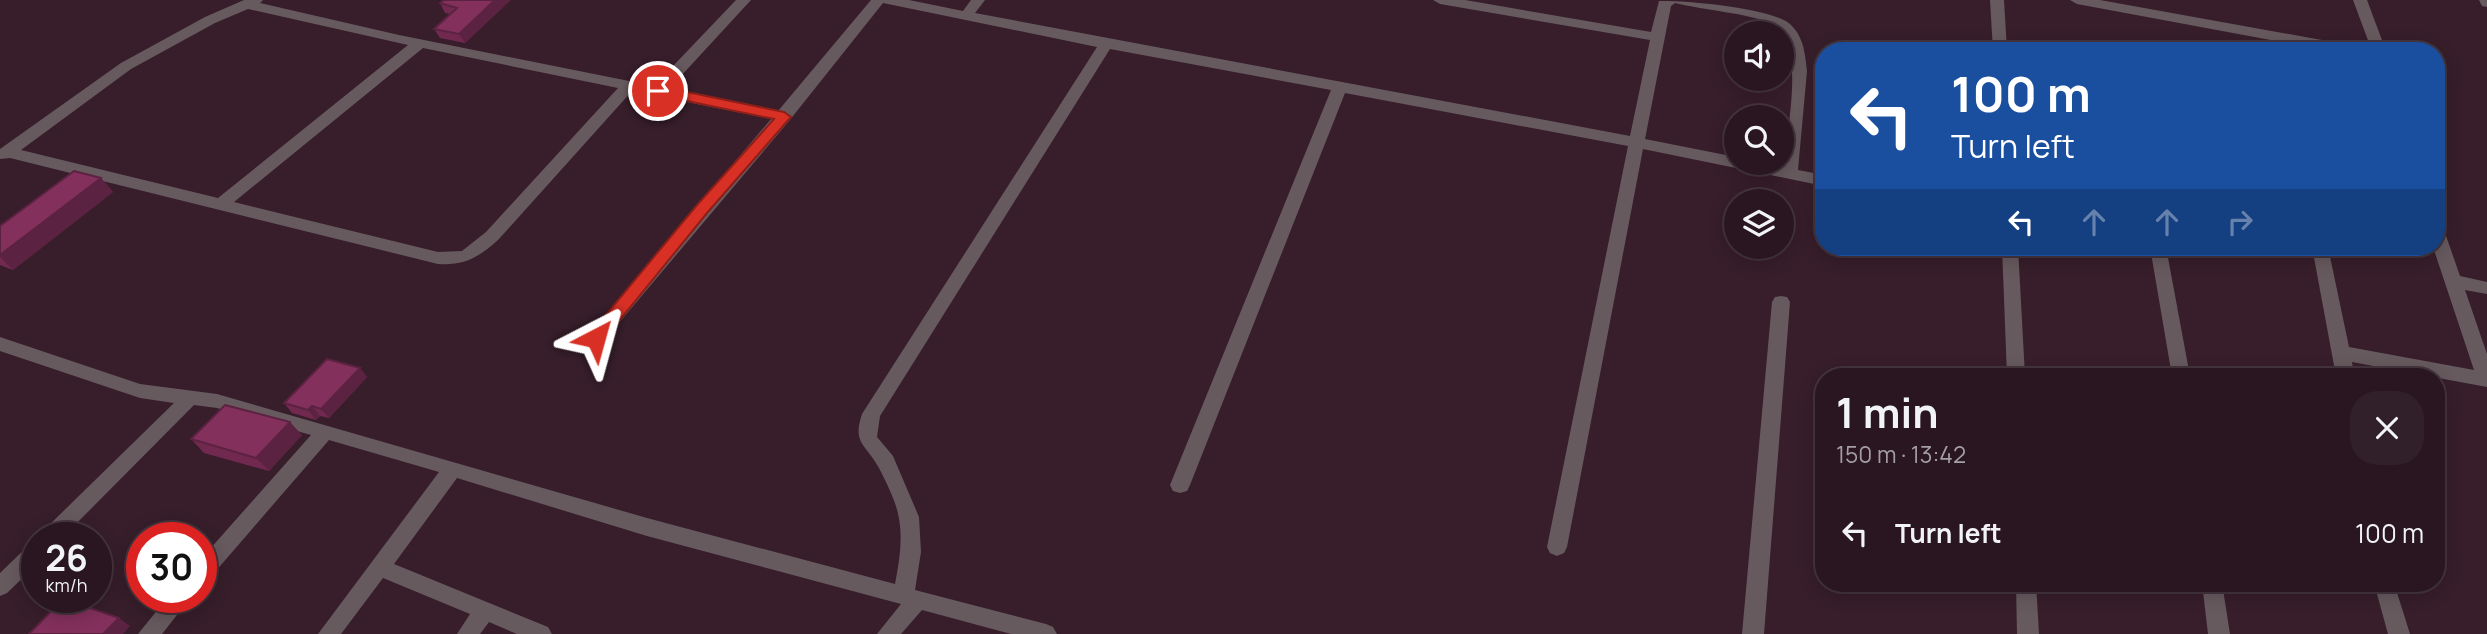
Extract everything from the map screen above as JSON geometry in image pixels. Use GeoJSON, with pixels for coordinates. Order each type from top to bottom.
{"type":"FeatureCollection","features":[{"type":"Feature","properties":{"kind":"street"},"geometry":{"type":"LineString","coordinates":[[658,91],[744,0]]}},
{"type":"Feature","properties":{"kind":"street"},"geometry":{"type":"LineString","coordinates":[[596,338],[702,209],[784,117],[878,0]]}},
{"type":"Feature","properties":{"kind":"street"},"geometry":{"type":"LineString","coordinates":[[888,0],[1724,161]]}},
{"type":"Feature","properties":{"kind":"street"},"geometry":{"type":"LineString","coordinates":[[966,16],[978,0]]}},
{"type":"Feature","properties":{"kind":"street"},"geometry":{"type":"LineString","coordinates":[[1440,0],[1657,37]]}},
{"type":"Feature","properties":{"kind":"street"},"geometry":{"type":"LineString","coordinates":[[1679,0],[1777,20],[1788,29],[1795,41],[1800,66],[1794,131]]}},
{"type":"Feature","properties":{"kind":"street"},"geometry":{"type":"LineString","coordinates":[[1997,0],[1999,42]]}},
{"type":"Feature","properties":{"kind":"street"},"geometry":{"type":"LineString","coordinates":[[2077,0],[2122,4],[2311,42]]}},
{"type":"Feature","properties":{"kind":"street"},"geometry":{"type":"LineString","coordinates":[[2360,0],[2376,42]]}},
{"type":"Feature","properties":{"kind":"street"},"geometry":{"type":"LineString","coordinates":[[1558,547],[1666,1]]}},
{"type":"Feature","properties":{"kind":"street"},"geometry":{"type":"LineString","coordinates":[[4,154],[126,66],[164,44],[251,2],[420,43],[784,117]]}},
{"type":"Feature","properties":{"kind":"street"},"geometry":{"type":"LineString","coordinates":[[219,205],[420,43]]}},
{"type":"Feature","properties":{"kind":"street"},"geometry":{"type":"LineString","coordinates":[[888,634],[911,598],[909,517],[886,462],[868,439],[867,427],[872,414],[1106,44]]}},
{"type":"Feature","properties":{"kind":"street"},"geometry":{"type":"LineString","coordinates":[[4,154],[438,258],[456,260],[473,253],[492,236],[629,85]]}},
{"type":"Feature","properties":{"kind":"street"},"geometry":{"type":"LineString","coordinates":[[1180,485],[1340,87]]}},
{"type":"Feature","properties":{"kind":"street"},"geometry":{"type":"LineString","coordinates":[[1790,175],[1815,179]]}},
{"type":"Feature","properties":{"kind":"street"},"geometry":{"type":"LineString","coordinates":[[2010,256],[2016,368]]}},
{"type":"Feature","properties":{"kind":"street"},"geometry":{"type":"LineString","coordinates":[[2160,256],[2181,368]]}},
{"type":"Feature","properties":{"kind":"street"},"geometry":{"type":"LineString","coordinates":[[2322,256],[2344,368]]}},
{"type":"Feature","properties":{"kind":"street"},"geometry":{"type":"LineString","coordinates":[[2445,256],[2487,380],[2445,372]]}},
{"type":"Feature","properties":{"kind":"street"},"geometry":{"type":"LineString","coordinates":[[2453,281],[2487,288]]}},
{"type":"Feature","properties":{"kind":"street"},"geometry":{"type":"LineString","coordinates":[[1753,634],[1781,302]]}},
{"type":"Feature","properties":{"kind":"street"},"geometry":{"type":"LineString","coordinates":[[0,344],[140,391],[217,401],[647,527],[1046,634]]}},
{"type":"Feature","properties":{"kind":"street"},"geometry":{"type":"LineString","coordinates":[[2341,353],[2422,368]]}},
{"type":"Feature","properties":{"kind":"street"},"geometry":{"type":"LineString","coordinates":[[65,522],[190,398]]}},
{"type":"Feature","properties":{"kind":"street"},"geometry":{"type":"LineString","coordinates":[[217,556],[325,431]]}},
{"type":"Feature","properties":{"kind":"street"},"geometry":{"type":"LineString","coordinates":[[329,634],[453,468]]}},
{"type":"Feature","properties":{"kind":"street"},"geometry":{"type":"LineString","coordinates":[[0,587],[21,566]]}},
{"type":"Feature","properties":{"kind":"street"},"geometry":{"type":"LineString","coordinates":[[379,567],[541,634]]}},
{"type":"Feature","properties":{"kind":"street"},"geometry":{"type":"LineString","coordinates":[[2026,592],[2028,634]]}},
{"type":"Feature","properties":{"kind":"street"},"geometry":{"type":"LineString","coordinates":[[2213,592],[2220,634]]}},
{"type":"Feature","properties":{"kind":"street"},"geometry":{"type":"LineString","coordinates":[[2387,592],[2399,634]]}},
{"type":"Feature","properties":{"kind":"street"},"geometry":{"type":"LineString","coordinates":[[468,634],[486,610]]}},
{"type":"Feature","properties":{"kind":"street"},"geometry":{"type":"LineString","coordinates":[[149,634],[167,613]]}},
{"type":"Feature","properties":{"kind":"building"},"geometry":{"type":"Polygon","coordinates":[[[444,0],[495,0],[459,34],[434,29],[457,8],[440,3],[444,0]]]}},
{"type":"Feature","properties":{"kind":"building"},"geometry":{"type":"Polygon","coordinates":[[[74,171],[101,178],[0,255],[0,226],[74,171]]]}},
{"type":"Feature","properties":{"kind":"building"},"geometry":{"type":"Polygon","coordinates":[[[327,359],[360,368],[321,409],[312,406],[308,410],[284,403],[327,359]]]}},
{"type":"Feature","properties":{"kind":"building"},"geometry":{"type":"Polygon","coordinates":[[[225,405],[290,422],[256,458],[191,439],[225,405]]]}},
{"type":"Feature","properties":{"kind":"building"},"geometry":{"type":"Polygon","coordinates":[[[49,613],[104,613],[119,618],[103,634],[29,634],[49,613]]]}},
{"type":"Feature","properties":{"kind":"route"},"geometry":{"type":"LineString","coordinates":[[596,338],[702,209],[784,117],[658,91]]}}]}
